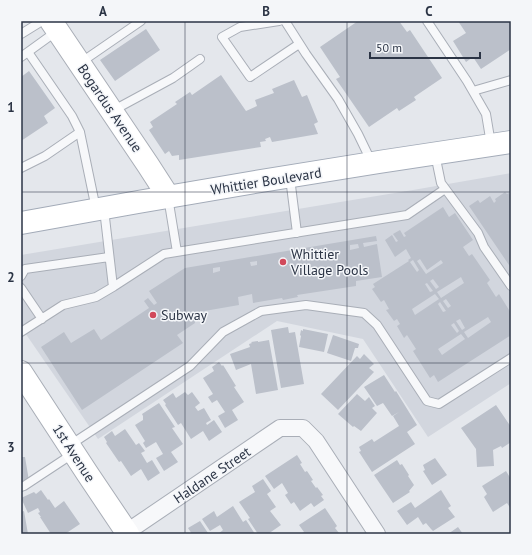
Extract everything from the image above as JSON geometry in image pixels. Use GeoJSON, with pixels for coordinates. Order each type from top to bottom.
{"type":"FeatureCollection","features":[{"type":"Feature","properties":{"kind":"main road","name":"Bogardus Avenue"},"geometry":{"type":"LineString","coordinates":[[50,24],[112,111],[168,196]]}},
{"type":"Feature","properties":{"kind":"main road","name":"Whittier Boulevard"},"geometry":{"type":"LineString","coordinates":[[21,222],[168,196],[435,153],[501,144]]}},
{"type":"Feature","properties":{"kind":"main road","name":"1st Avenue"},"geometry":{"type":"LineString","coordinates":[[23,380],[71,449],[126,533]]}},
{"type":"Feature","properties":{"kind":"street","name":"Haldane Street"},"geometry":{"type":"LineString","coordinates":[[126,533],[280,428],[303,428],[316,441],[377,534]]}},
{"type":"Feature","properties":{"kind":"lane"},"geometry":{"type":"LineString","coordinates":[[279,21],[240,27],[222,37],[250,77],[299,44]]}},
{"type":"Feature","properties":{"kind":"lane"},"geometry":{"type":"LineString","coordinates":[[285,21],[299,44],[338,99],[358,134],[372,163]]}},
{"type":"Feature","properties":{"kind":"lane"},"geometry":{"type":"LineString","coordinates":[[427,21],[473,91],[501,144]]}},
{"type":"Feature","properties":{"kind":"lane"},"geometry":{"type":"LineString","coordinates":[[79,63],[136,23]]}},
{"type":"Feature","properties":{"kind":"lane"},"geometry":{"type":"LineString","coordinates":[[21,34],[50,24]]}},
{"type":"Feature","properties":{"kind":"lane"},"geometry":{"type":"LineString","coordinates":[[21,57],[28,52],[50,24]]}},
{"type":"Feature","properties":{"kind":"lane"},"geometry":{"type":"LineString","coordinates":[[28,52],[72,116],[80,132],[100,209],[113,287]]}},
{"type":"Feature","properties":{"kind":"lane"},"geometry":{"type":"LineString","coordinates":[[112,111],[173,78],[200,59]]}},
{"type":"Feature","properties":{"kind":"lane"},"geometry":{"type":"LineString","coordinates":[[473,91],[511,80]]}},
{"type":"Feature","properties":{"kind":"lane"},"geometry":{"type":"LineString","coordinates":[[21,168],[45,156],[80,132]]}},
{"type":"Feature","properties":{"kind":"lane"},"geometry":{"type":"LineString","coordinates":[[435,153],[441,184],[478,233],[484,247],[511,286]]}},
{"type":"Feature","properties":{"kind":"lane"},"geometry":{"type":"LineString","coordinates":[[290,177],[297,233]]}},
{"type":"Feature","properties":{"kind":"lane"},"geometry":{"type":"LineString","coordinates":[[21,332],[63,305],[96,297],[164,254],[407,214],[445,189]]}},
{"type":"Feature","properties":{"kind":"lane"},"geometry":{"type":"LineString","coordinates":[[168,196],[177,252]]}},
{"type":"Feature","properties":{"kind":"lane"},"geometry":{"type":"LineString","coordinates":[[21,276],[25,268],[109,257]]}},
{"type":"Feature","properties":{"kind":"lane"},"geometry":{"type":"LineString","coordinates":[[21,288],[42,319]]}},
{"type":"Feature","properties":{"kind":"lane"},"geometry":{"type":"LineString","coordinates":[[21,487],[44,474],[71,449],[190,366],[223,332],[261,311],[306,305],[364,313],[377,325],[427,401],[439,404],[511,358]]}},
{"type":"Feature","properties":{"kind":"shaded area"},"geometry":{"type":"Polygon","coordinates":[[[511,173],[511,383],[428,437],[363,339],[277,321],[98,439],[21,327],[21,255],[511,173]]]}},
{"type":"Feature","properties":{"kind":"building"},"geometry":{"type":"Polygon","coordinates":[[[358,21],[399,21],[407,32],[410,30],[442,78],[414,97],[416,100],[399,111],[397,108],[369,127],[336,79],[340,77],[320,47],[358,21]]]}},
{"type":"Feature","properties":{"kind":"building"},"geometry":{"type":"Polygon","coordinates":[[[458,21],[511,21],[511,49],[481,69],[473,57],[466,62],[453,41],[466,33],[458,21]]]}},
{"type":"Feature","properties":{"kind":"building"},"geometry":{"type":"Polygon","coordinates":[[[146,29],[160,50],[115,81],[100,60],[146,29]]]}},
{"type":"Feature","properties":{"kind":"building"},"geometry":{"type":"Polygon","coordinates":[[[29,71],[55,108],[44,116],[48,123],[21,141],[21,77],[29,71]]]}},
{"type":"Feature","properties":{"kind":"building"},"geometry":{"type":"Polygon","coordinates":[[[221,75],[246,111],[257,106],[255,100],[274,93],[272,89],[294,80],[302,97],[307,95],[318,122],[314,124],[318,134],[272,142],[270,137],[265,139],[266,141],[260,142],[261,147],[179,160],[179,155],[172,156],[169,151],[165,154],[149,130],[153,127],[150,122],[177,104],[175,102],[190,92],[192,95],[221,75]]]}},
{"type":"Feature","properties":{"kind":"building"},"geometry":{"type":"Polygon","coordinates":[[[505,192],[511,195],[511,268],[469,206],[478,200],[480,203],[490,196],[494,203],[496,201],[495,199],[505,192]]]}},
{"type":"Feature","properties":{"kind":"building"},"geometry":{"type":"Polygon","coordinates":[[[443,207],[449,217],[455,213],[473,240],[463,247],[469,256],[472,254],[490,280],[487,283],[496,297],[499,294],[511,313],[511,335],[438,382],[434,375],[430,378],[413,351],[416,349],[407,335],[404,338],[397,326],[400,324],[397,319],[394,321],[386,310],[389,309],[384,300],[381,302],[372,289],[375,287],[373,284],[409,261],[408,260],[411,258],[406,249],[395,257],[385,240],[392,235],[396,242],[398,241],[393,234],[400,230],[404,237],[406,236],[404,233],[443,207]],[[420,259],[417,261],[426,274],[443,263],[441,260],[427,270],[420,259]],[[413,260],[410,262],[417,272],[419,270],[413,260]],[[461,277],[437,292],[441,298],[464,283],[461,277]],[[433,279],[430,281],[436,289],[439,287],[433,279]],[[427,283],[425,284],[430,292],[433,291],[427,283]],[[435,294],[412,309],[415,315],[439,299],[435,294]],[[446,299],[443,301],[448,308],[451,306],[446,299]],[[440,302],[438,304],[443,312],[446,311],[440,302]],[[488,317],[464,332],[468,338],[491,322],[488,317]],[[460,319],[456,321],[462,330],[465,328],[460,319]],[[454,323],[451,325],[457,333],[459,331],[454,323]],[[461,334],[438,349],[442,355],[465,339],[461,334]]]}},
{"type":"Feature","properties":{"kind":"building"},"geometry":{"type":"Polygon","coordinates":[[[376,236],[377,241],[363,243],[364,247],[377,244],[382,277],[356,281],[356,286],[297,295],[298,297],[283,300],[282,298],[253,303],[252,294],[238,297],[239,305],[193,313],[195,323],[177,335],[183,343],[82,410],[41,347],[64,332],[71,343],[94,329],[101,340],[149,308],[144,301],[148,298],[154,305],[157,303],[149,291],[185,268],[376,236]],[[358,244],[350,245],[350,250],[359,248],[358,244]],[[257,261],[250,262],[251,266],[257,265],[257,261]],[[220,267],[213,268],[213,273],[220,271],[220,267]]]}},
{"type":"Feature","properties":{"kind":"building"},"geometry":{"type":"Polygon","coordinates":[[[288,327],[289,333],[295,332],[304,384],[281,388],[271,330],[288,327]]]}},
{"type":"Feature","properties":{"kind":"building"},"geometry":{"type":"Polygon","coordinates":[[[303,329],[328,334],[324,352],[299,347],[301,330],[303,331],[303,329]]]}},
{"type":"Feature","properties":{"kind":"building"},"geometry":{"type":"Polygon","coordinates":[[[333,335],[359,344],[358,348],[355,348],[351,361],[327,353],[333,335]]]}},
{"type":"Feature","properties":{"kind":"building"},"geometry":{"type":"Polygon","coordinates":[[[269,340],[278,390],[256,394],[251,364],[236,370],[230,354],[250,347],[249,344],[252,343],[251,342],[269,340]]]}},
{"type":"Feature","properties":{"kind":"building"},"geometry":{"type":"Polygon","coordinates":[[[364,354],[374,364],[369,368],[374,372],[338,410],[321,394],[357,356],[360,359],[364,354]]]}},
{"type":"Feature","properties":{"kind":"building"},"geometry":{"type":"Polygon","coordinates":[[[219,362],[222,366],[223,365],[236,386],[234,387],[244,402],[232,410],[238,420],[225,428],[218,416],[225,412],[217,400],[212,403],[208,397],[213,394],[203,378],[214,371],[212,367],[219,362]]]}},
{"type":"Feature","properties":{"kind":"building"},"geometry":{"type":"Polygon","coordinates":[[[384,375],[395,392],[396,391],[417,425],[407,432],[415,444],[372,472],[359,452],[361,451],[359,447],[372,439],[374,442],[399,426],[393,416],[399,412],[392,416],[383,403],[377,406],[364,387],[384,375]]]}},
{"type":"Feature","properties":{"kind":"building"},"geometry":{"type":"Polygon","coordinates":[[[185,392],[188,395],[192,392],[200,403],[195,407],[198,411],[204,408],[211,420],[206,423],[207,425],[214,420],[222,432],[209,441],[203,431],[191,439],[181,423],[178,425],[165,405],[166,404],[163,400],[173,393],[176,398],[185,392]]]}},
{"type":"Feature","properties":{"kind":"building"},"geometry":{"type":"Polygon","coordinates":[[[357,394],[365,401],[369,397],[375,406],[372,408],[377,413],[361,431],[354,426],[353,427],[338,414],[357,394]]]}},
{"type":"Feature","properties":{"kind":"building"},"geometry":{"type":"Polygon","coordinates":[[[159,403],[175,427],[172,428],[183,444],[171,452],[178,462],[164,471],[156,458],[163,454],[156,442],[146,448],[143,443],[145,441],[135,425],[143,420],[142,414],[159,403]]]}},
{"type":"Feature","properties":{"kind":"building"},"geometry":{"type":"Polygon","coordinates":[[[496,405],[511,427],[511,442],[502,448],[501,446],[493,450],[494,466],[477,467],[476,449],[461,428],[496,405]]]}},
{"type":"Feature","properties":{"kind":"building"},"geometry":{"type":"Polygon","coordinates":[[[125,429],[136,445],[139,443],[145,451],[141,453],[147,463],[152,460],[160,473],[148,481],[141,469],[131,476],[106,443],[107,442],[104,437],[112,431],[115,436],[125,429]]]}},
{"type":"Feature","properties":{"kind":"building"},"geometry":{"type":"Polygon","coordinates":[[[297,455],[302,463],[300,464],[313,480],[311,481],[316,488],[317,487],[323,495],[321,496],[324,500],[314,507],[311,503],[300,511],[294,502],[291,504],[285,495],[288,493],[282,483],[274,489],[265,476],[297,455]]]}},
{"type":"Feature","properties":{"kind":"building"},"geometry":{"type":"Polygon","coordinates":[[[21,457],[25,457],[29,481],[21,482],[21,457]]]}},
{"type":"Feature","properties":{"kind":"building"},"geometry":{"type":"Polygon","coordinates":[[[435,458],[447,475],[432,485],[423,471],[425,470],[423,465],[435,458]]]}},
{"type":"Feature","properties":{"kind":"building"},"geometry":{"type":"Polygon","coordinates":[[[397,460],[400,465],[402,464],[414,485],[409,491],[410,492],[393,503],[374,475],[397,460]]]}},
{"type":"Feature","properties":{"kind":"building"},"geometry":{"type":"Polygon","coordinates":[[[506,471],[511,479],[511,509],[507,503],[493,512],[484,497],[487,494],[482,486],[506,471]]]}},
{"type":"Feature","properties":{"kind":"building"},"geometry":{"type":"Polygon","coordinates":[[[263,479],[271,491],[267,494],[276,507],[270,511],[281,525],[268,534],[258,534],[248,519],[250,518],[239,502],[255,492],[252,486],[263,479]]]}},
{"type":"Feature","properties":{"kind":"building"},"geometry":{"type":"Polygon","coordinates":[[[41,490],[55,508],[64,501],[80,524],[65,534],[51,534],[38,513],[40,512],[38,508],[28,513],[21,498],[34,492],[36,494],[41,490]]]}},
{"type":"Feature","properties":{"kind":"building"},"geometry":{"type":"Polygon","coordinates":[[[441,490],[451,506],[448,508],[455,517],[433,531],[426,523],[423,525],[418,517],[407,525],[397,511],[411,502],[415,508],[441,490]]]}},
{"type":"Feature","properties":{"kind":"building"},"geometry":{"type":"Polygon","coordinates":[[[233,506],[243,522],[246,520],[255,534],[218,534],[223,530],[220,525],[210,531],[202,519],[214,511],[217,517],[233,506]]]}},
{"type":"Feature","properties":{"kind":"building"},"geometry":{"type":"Polygon","coordinates":[[[325,508],[337,526],[335,528],[339,533],[303,534],[302,533],[304,532],[299,525],[325,508]]]}},
{"type":"Feature","properties":{"kind":"building"},"geometry":{"type":"Polygon","coordinates":[[[24,511],[28,534],[21,534],[21,512],[24,511]]]}},
{"type":"Feature","properties":{"kind":"building"},"geometry":{"type":"Polygon","coordinates":[[[200,521],[208,533],[192,534],[188,528],[200,521]]]}},
{"type":"Feature","properties":{"kind":"building"},"geometry":{"type":"Polygon","coordinates":[[[458,527],[463,534],[448,534],[458,527]]]}},
{"type":"Feature","properties":{"kind":"place","name":"Whittier Village Pools"},"geometry":{"type":"Point","coordinates":[283,262]}},
{"type":"Feature","properties":{"kind":"place","name":"Subway"},"geometry":{"type":"Point","coordinates":[153,315]}}]}
